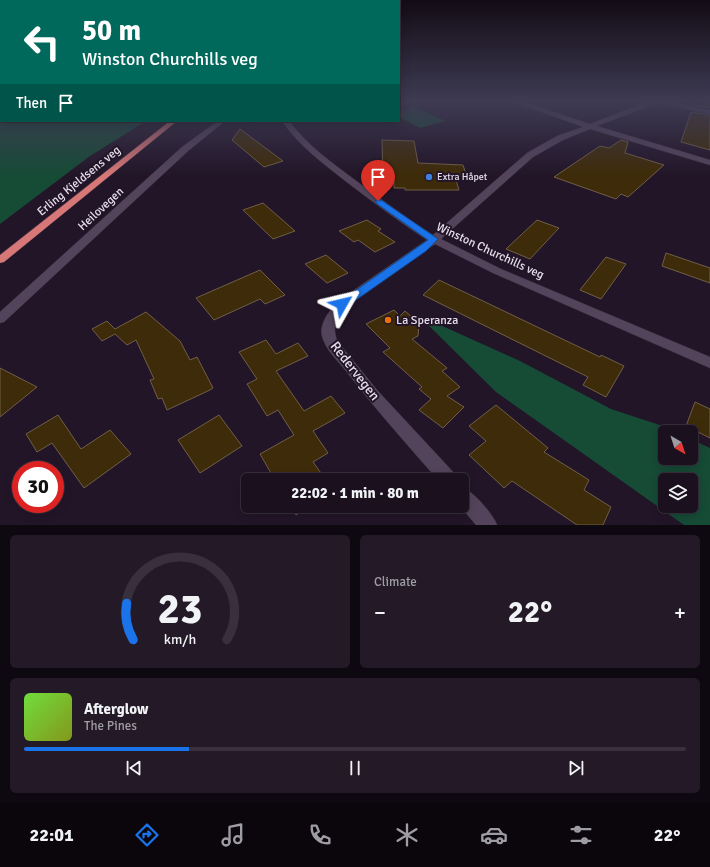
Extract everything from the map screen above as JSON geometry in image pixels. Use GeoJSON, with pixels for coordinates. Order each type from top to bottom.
{"type":"FeatureCollection","features":[{"type":"Feature","properties":{"kind":"highway","name":"Erling Kjeldsens veg"},"geometry":{"type":"LineString","coordinates":[[0,260],[168,126]]}},
{"type":"Feature","properties":{"kind":"street","name":"Heilovegen"},"geometry":{"type":"LineString","coordinates":[[0,319],[185,149],[216,126]]}},
{"type":"Feature","properties":{"kind":"street","name":"Winston Churchills veg"},"geometry":{"type":"LineString","coordinates":[[288,126],[296,136],[312,152],[404,220],[433,239],[497,271],[710,363]]}},
{"type":"Feature","properties":{"kind":"street"},"geometry":{"type":"LineString","coordinates":[[586,126],[710,163]]}},
{"type":"Feature","properties":{"kind":"street","name":"Redervegen"},"geometry":{"type":"LineString","coordinates":[[443,473],[347,364],[332,344],[328,335],[329,324],[334,313],[342,304],[423,249],[530,155],[560,138],[594,126]]}},
{"type":"Feature","properties":{"kind":"street"},"geometry":{"type":"LineString","coordinates":[[469,503],[488,525]]}},
{"type":"Feature","properties":{"kind":"green space"},"geometry":{"type":"Polygon","coordinates":[[[0,126],[139,126],[90,156],[0,224],[0,126]]]}},
{"type":"Feature","properties":{"kind":"green space"},"geometry":{"type":"Polygon","coordinates":[[[415,126],[429,126],[420,128],[415,126]]]}},
{"type":"Feature","properties":{"kind":"green space"},"geometry":{"type":"Polygon","coordinates":[[[418,315],[520,361],[611,409],[660,425],[658,425],[658,465],[698,465],[698,442],[710,448],[710,525],[684,525],[667,513],[698,513],[698,473],[658,473],[658,507],[496,392],[418,315]]]}},
{"type":"Feature","properties":{"kind":"building"},"geometry":{"type":"Polygon","coordinates":[[[686,126],[710,126],[710,150],[681,142],[686,126]]]}},
{"type":"Feature","properties":{"kind":"building"},"geometry":{"type":"Polygon","coordinates":[[[240,129],[283,161],[264,167],[232,140],[240,129]]]}},
{"type":"Feature","properties":{"kind":"building"},"geometry":{"type":"Polygon","coordinates":[[[382,140],[414,141],[418,163],[463,165],[468,180],[456,180],[459,190],[405,190],[405,188],[394,188],[394,181],[383,181],[382,140]]]}},
{"type":"Feature","properties":{"kind":"building"},"geometry":{"type":"Polygon","coordinates":[[[621,140],[628,142],[625,153],[664,165],[628,197],[621,194],[616,199],[554,177],[600,146],[609,148],[621,140]]]}},
{"type":"Feature","properties":{"kind":"building"},"geometry":{"type":"Polygon","coordinates":[[[263,203],[295,231],[273,239],[243,210],[263,203]]]}},
{"type":"Feature","properties":{"kind":"building"},"geometry":{"type":"Polygon","coordinates":[[[367,220],[381,229],[378,231],[395,242],[375,252],[358,240],[354,242],[339,231],[367,220]]]}},
{"type":"Feature","properties":{"kind":"building"},"geometry":{"type":"Polygon","coordinates":[[[537,220],[559,228],[530,259],[506,249],[537,220]]]}},
{"type":"Feature","properties":{"kind":"building"},"geometry":{"type":"Polygon","coordinates":[[[666,253],[710,268],[710,283],[662,266],[666,253]]]}},
{"type":"Feature","properties":{"kind":"building"},"geometry":{"type":"Polygon","coordinates":[[[326,255],[348,273],[327,283],[305,264],[326,255]]]}},
{"type":"Feature","properties":{"kind":"building"},"geometry":{"type":"Polygon","coordinates":[[[606,257],[626,264],[601,299],[580,290],[606,257]]]}},
{"type":"Feature","properties":{"kind":"building"},"geometry":{"type":"Polygon","coordinates":[[[260,270],[285,295],[265,304],[260,299],[214,320],[196,298],[260,270]]]}},
{"type":"Feature","properties":{"kind":"building"},"geometry":{"type":"Polygon","coordinates":[[[439,280],[600,357],[601,355],[624,366],[606,397],[583,385],[588,377],[423,295],[439,280]]]}},
{"type":"Feature","properties":{"kind":"building"},"geometry":{"type":"Polygon","coordinates":[[[394,310],[400,316],[405,311],[419,323],[418,336],[412,339],[447,368],[442,371],[460,387],[447,396],[464,407],[443,428],[419,410],[431,399],[419,389],[422,387],[383,352],[390,348],[366,324],[394,310]]]}},
{"type":"Feature","properties":{"kind":"building"},"geometry":{"type":"Polygon","coordinates":[[[146,312],[180,341],[190,360],[197,357],[213,388],[167,410],[162,398],[158,399],[150,380],[154,379],[136,340],[127,345],[115,334],[102,341],[92,329],[107,321],[115,329],[146,312]]]}},
{"type":"Feature","properties":{"kind":"building"},"geometry":{"type":"Polygon","coordinates":[[[266,340],[276,354],[298,343],[308,356],[276,371],[304,411],[331,396],[345,413],[313,431],[328,453],[313,462],[321,473],[271,473],[260,454],[294,435],[278,410],[267,416],[247,384],[257,379],[239,352],[266,340]]]}},
{"type":"Feature","properties":{"kind":"building"},"geometry":{"type":"Polygon","coordinates":[[[0,368],[37,387],[0,417],[0,368]]]}},
{"type":"Feature","properties":{"kind":"building"},"geometry":{"type":"Polygon","coordinates":[[[695,402],[710,409],[710,438],[698,432],[698,425],[686,425],[695,402]]]}},
{"type":"Feature","properties":{"kind":"building"},"geometry":{"type":"Polygon","coordinates":[[[496,405],[548,448],[544,452],[589,480],[584,490],[611,507],[603,525],[577,525],[512,481],[504,488],[469,455],[486,441],[469,426],[496,405]]]}},
{"type":"Feature","properties":{"kind":"building"},"geometry":{"type":"Polygon","coordinates":[[[58,415],[81,449],[110,430],[131,454],[84,488],[52,443],[37,452],[26,434],[58,415]]]}},
{"type":"Feature","properties":{"kind":"building"},"geometry":{"type":"Polygon","coordinates":[[[219,415],[242,446],[200,473],[178,440],[219,415]]]}},
{"type":"Feature","properties":{"kind":"place","name":"Extra Håpet"},"geometry":{"type":"Point","coordinates":[429,177]}},
{"type":"Feature","properties":{"kind":"place","name":"La Speranza"},"geometry":{"type":"Point","coordinates":[388,320]}},
{"type":"Feature","properties":{"kind":"route"},"geometry":{"type":"LineString","coordinates":[[342,304],[423,249],[433,239],[378,201]]}}]}
